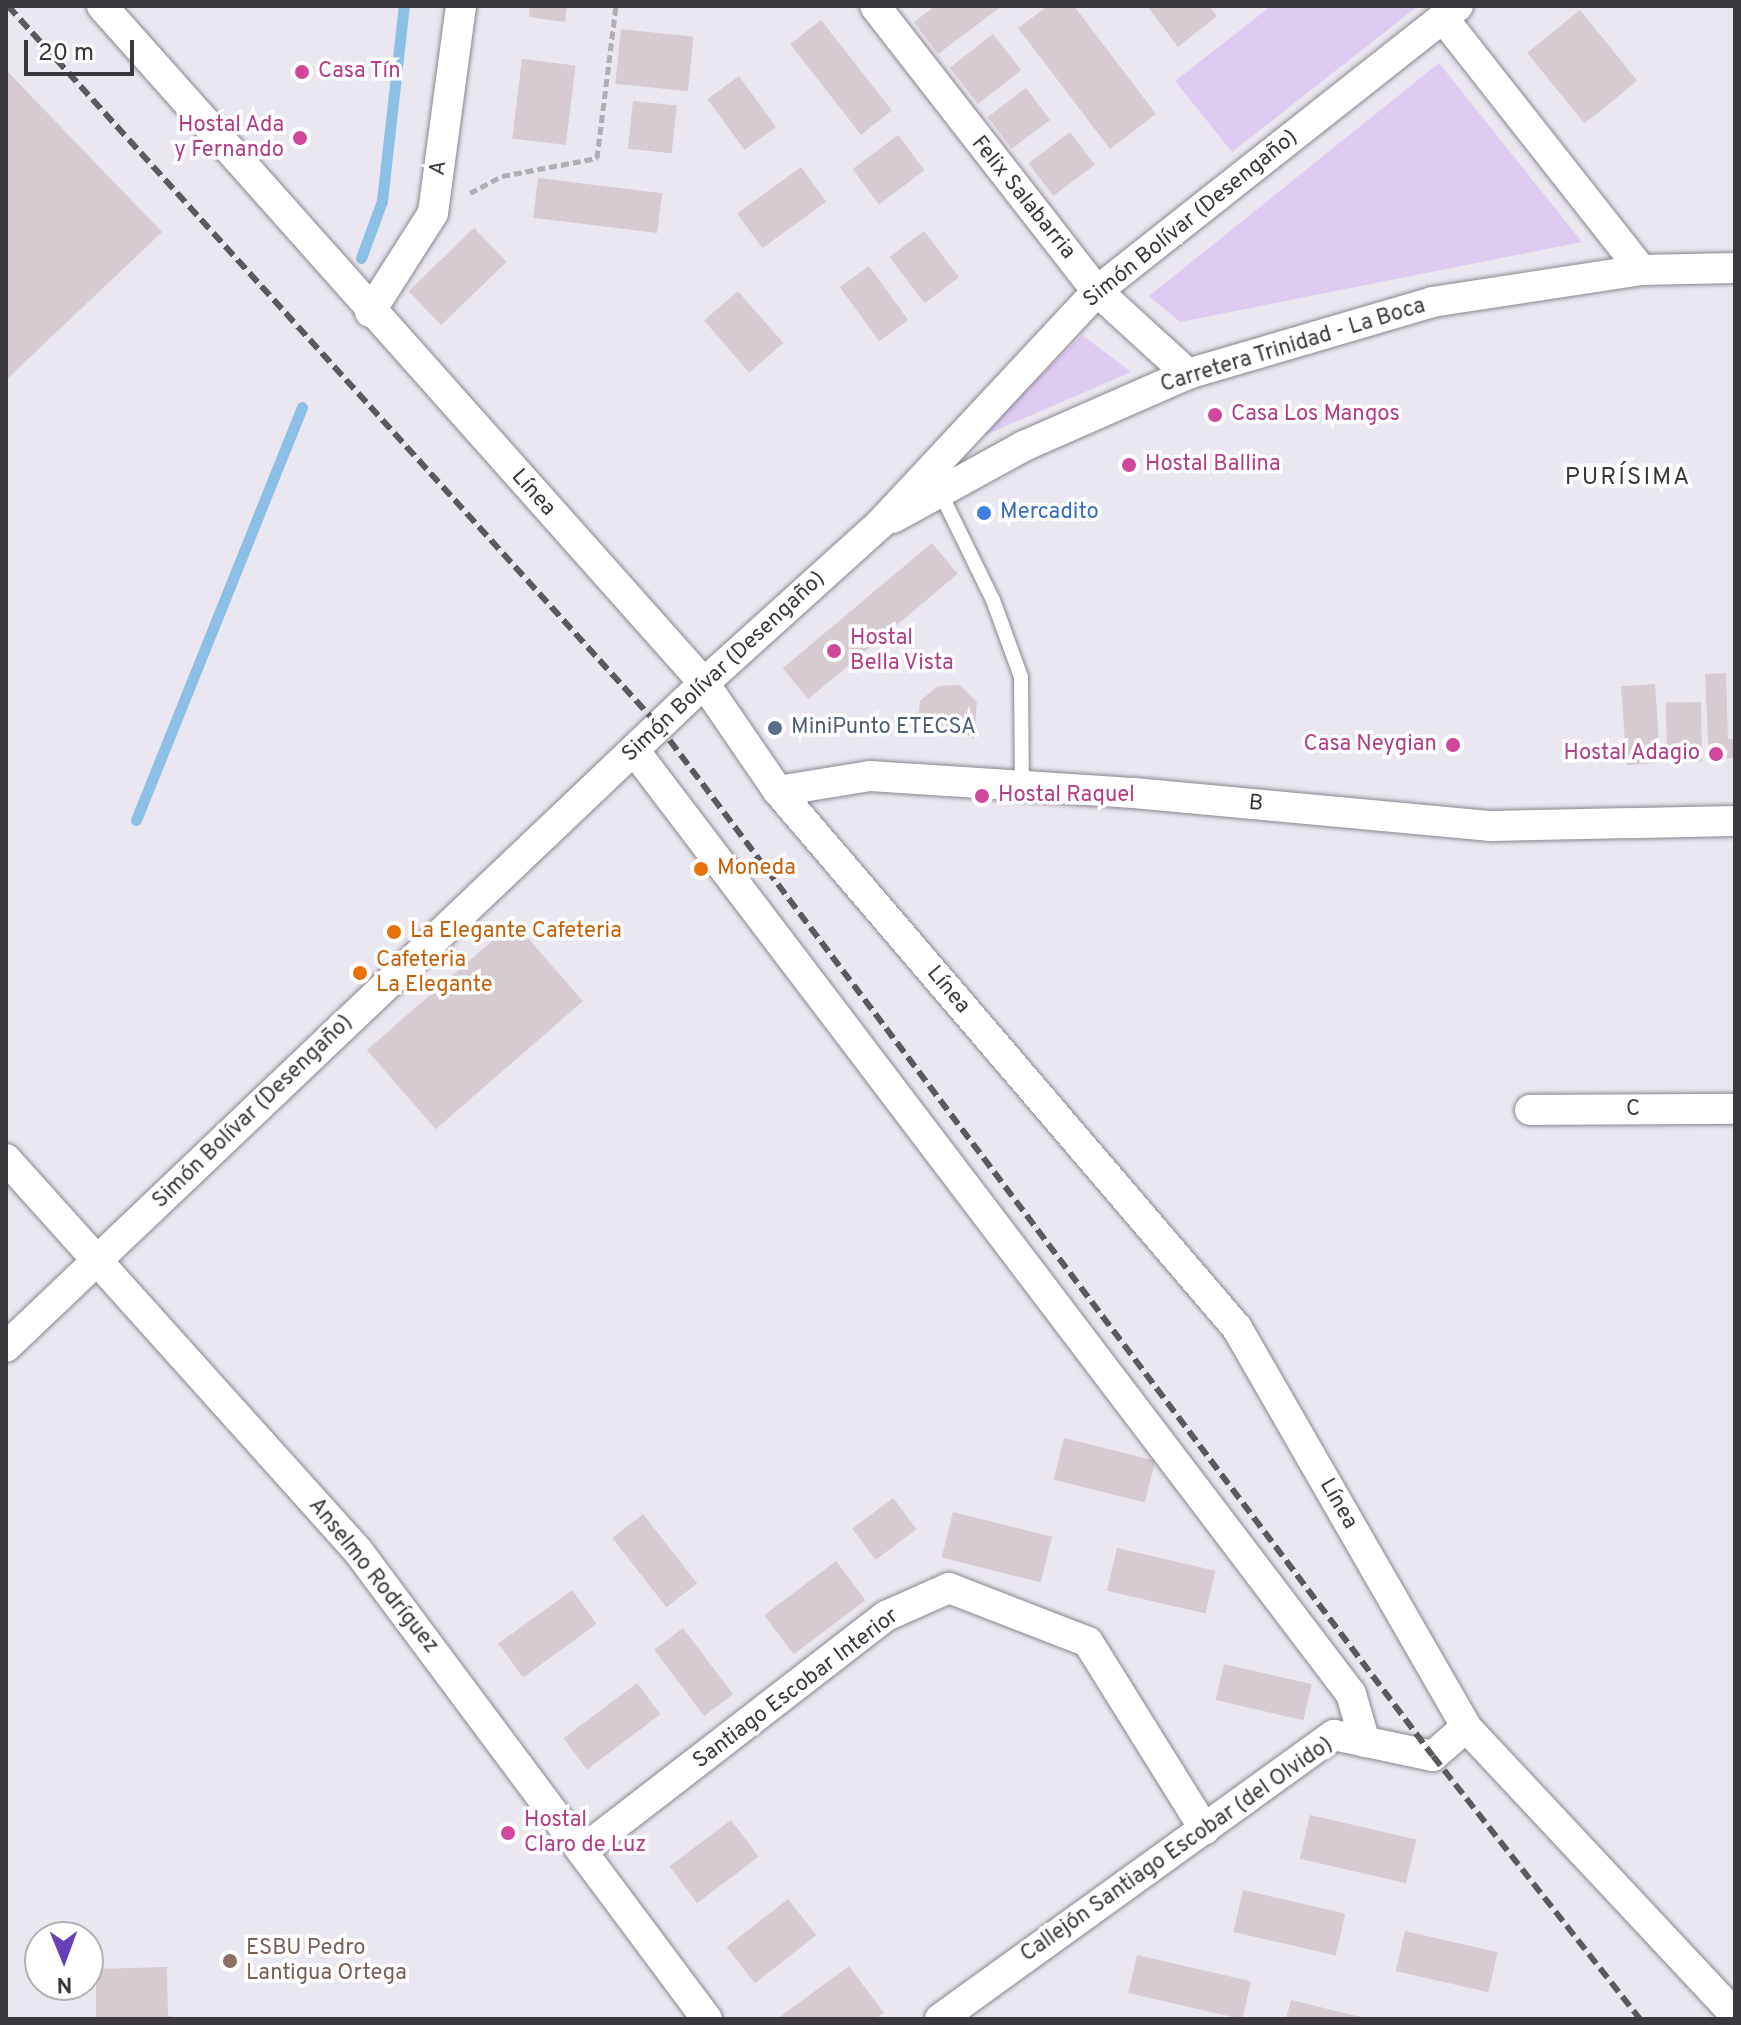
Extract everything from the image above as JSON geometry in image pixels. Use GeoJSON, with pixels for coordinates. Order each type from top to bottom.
{"type":"FeatureCollection","features":[{"type":"Feature","properties":{"kind":"street","name":"Línea"},"geometry":{"type":"LineString","coordinates":[[102,6],[370,312],[704,683],[778,791],[1237,1328],[1466,1727],[1735,2014]]}},
{"type":"Feature","properties":{"kind":"street","name":"A"},"geometry":{"type":"LineString","coordinates":[[370,312],[433,213],[461,6]]}},
{"type":"Feature","properties":{"kind":"street","name":"Felix Salabarria"},"geometry":{"type":"LineString","coordinates":[[875,6],[1097,291],[1188,374]]}},
{"type":"Feature","properties":{"kind":"street","name":"Simón Bolívar (Desengaño)"},"geometry":{"type":"LineString","coordinates":[[6,1347],[704,683],[880,524],[1097,291],[1450,12]]}},
{"type":"Feature","properties":{"kind":"street"},"geometry":{"type":"LineString","coordinates":[[1450,12],[1641,270]]}},
{"type":"Feature","properties":{"kind":"street","name":"Carretera Trinidad - La Boca"},"geometry":{"type":"LineString","coordinates":[[880,524],[1024,446],[1188,374],[1432,302],[1641,270],[1735,268]]}},
{"type":"Feature","properties":{"kind":"street"},"geometry":{"type":"LineString","coordinates":[[634,750],[1351,1694],[1365,1742]]}},
{"type":"Feature","properties":{"kind":"street","name":"B"},"geometry":{"type":"LineString","coordinates":[[778,791],[870,776],[1491,826],[1735,821]]}},
{"type":"Feature","properties":{"kind":"street","name":"C"},"geometry":{"type":"LineString","coordinates":[[1530,1110],[1735,1109]]}},
{"type":"Feature","properties":{"kind":"street","name":"Anselmo Rodríguez"},"geometry":{"type":"LineString","coordinates":[[6,1159],[358,1551],[707,2019]]}},
{"type":"Feature","properties":{"kind":"street","name":"Santiago Escobar Interior"},"geometry":{"type":"LineString","coordinates":[[583,1850],[886,1616],[949,1588],[1088,1642],[1205,1830]]}},
{"type":"Feature","properties":{"kind":"street","name":"Callejón Santiago Escobar (del Olvido)"},"geometry":{"type":"LineString","coordinates":[[940,2019],[1334,1735],[1433,1756],[1466,1727]]}},
{"type":"Feature","properties":{"kind":"lane"},"geometry":{"type":"LineString","coordinates":[[940,492],[993,600],[1021,677],[1022,786]]}},
{"type":"Feature","properties":{"kind":"path"},"geometry":{"type":"LineString","coordinates":[[433,213],[502,176],[597,158],[616,6]]}},
{"type":"Feature","properties":{"kind":"shaded area"},"geometry":{"type":"Polygon","coordinates":[[[1271,6],[1418,6],[1232,152],[1175,81],[1271,6]]]}},
{"type":"Feature","properties":{"kind":"shaded area"},"geometry":{"type":"Polygon","coordinates":[[[1439,63],[1582,242],[1180,322],[1149,296],[1439,63]]]}},
{"type":"Feature","properties":{"kind":"shaded area"},"geometry":{"type":"Polygon","coordinates":[[[1082,335],[1131,372],[976,439],[1082,335]]]}},
{"type":"Feature","properties":{"kind":"building"},"geometry":{"type":"Polygon","coordinates":[[[530,6],[567,6],[565,22],[529,17],[530,6]]]}},
{"type":"Feature","properties":{"kind":"building"},"geometry":{"type":"Polygon","coordinates":[[[935,6],[1002,6],[938,54],[914,22],[935,6]]]}},
{"type":"Feature","properties":{"kind":"building"},"geometry":{"type":"Polygon","coordinates":[[[1048,6],[1074,6],[1156,114],[1110,149],[1018,28],[1048,6]]]}},
{"type":"Feature","properties":{"kind":"building"},"geometry":{"type":"Polygon","coordinates":[[[1147,6],[1209,6],[1217,16],[1178,47],[1147,6]]]}},
{"type":"Feature","properties":{"kind":"building"},"geometry":{"type":"Polygon","coordinates":[[[1580,10],[1637,81],[1584,124],[1527,53],[1580,10]]]}},
{"type":"Feature","properties":{"kind":"building"},"geometry":{"type":"Polygon","coordinates":[[[821,20],[892,111],[861,135],[790,44],[821,20]]]}},
{"type":"Feature","properties":{"kind":"building"},"geometry":{"type":"Polygon","coordinates":[[[621,29],[694,37],[688,91],[615,84],[621,29]]]}},
{"type":"Feature","properties":{"kind":"building"},"geometry":{"type":"Polygon","coordinates":[[[993,34],[1021,70],[978,104],[950,68],[993,34]]]}},
{"type":"Feature","properties":{"kind":"building"},"geometry":{"type":"Polygon","coordinates":[[[522,59],[576,66],[566,145],[512,138],[522,59]]]}},
{"type":"Feature","properties":{"kind":"building"},"geometry":{"type":"Polygon","coordinates":[[[6,70],[162,232],[6,380],[6,70]]]}},
{"type":"Feature","properties":{"kind":"building"},"geometry":{"type":"Polygon","coordinates":[[[739,76],[776,127],[744,150],[707,99],[739,76]]]}},
{"type":"Feature","properties":{"kind":"building"},"geometry":{"type":"Polygon","coordinates":[[[1026,88],[1050,120],[1012,149],[988,117],[1026,88]]]}},
{"type":"Feature","properties":{"kind":"building"},"geometry":{"type":"Polygon","coordinates":[[[633,101],[677,106],[672,153],[628,149],[633,101]]]}},
{"type":"Feature","properties":{"kind":"building"},"geometry":{"type":"Polygon","coordinates":[[[1070,132],[1095,165],[1053,196],[1028,163],[1070,132]]]}},
{"type":"Feature","properties":{"kind":"building"},"geometry":{"type":"Polygon","coordinates":[[[898,135],[924,170],[879,204],[852,169],[898,135]]]}},
{"type":"Feature","properties":{"kind":"building"},"geometry":{"type":"Polygon","coordinates":[[[801,167],[826,202],[762,248],[737,213],[801,167]]]}},
{"type":"Feature","properties":{"kind":"building"},"geometry":{"type":"Polygon","coordinates":[[[538,178],[662,193],[657,233],[533,218],[538,178]]]}},
{"type":"Feature","properties":{"kind":"building"},"geometry":{"type":"Polygon","coordinates":[[[474,228],[507,262],[441,325],[409,291],[474,228]]]}},
{"type":"Feature","properties":{"kind":"building"},"geometry":{"type":"Polygon","coordinates":[[[924,231],[959,277],[925,303],[890,257],[924,231]]]}},
{"type":"Feature","properties":{"kind":"building"},"geometry":{"type":"Polygon","coordinates":[[[869,266],[908,320],[879,341],[840,287],[869,266]]]}},
{"type":"Feature","properties":{"kind":"building"},"geometry":{"type":"Polygon","coordinates":[[[738,291],[783,343],[749,373],[704,321],[738,291]]]}},
{"type":"Feature","properties":{"kind":"building"},"geometry":{"type":"Polygon","coordinates":[[[932,543],[958,574],[808,699],[783,668],[932,543]]]}},
{"type":"Feature","properties":{"kind":"building"},"geometry":{"type":"Polygon","coordinates":[[[1726,673],[1728,739],[1735,739],[1735,758],[1709,760],[1705,674],[1726,673]]]}},
{"type":"Feature","properties":{"kind":"building"},"geometry":{"type":"Polygon","coordinates":[[[1655,684],[1661,763],[1627,765],[1621,686],[1655,684]]]}},
{"type":"Feature","properties":{"kind":"building"},"geometry":{"type":"Polygon","coordinates":[[[960,685],[977,702],[974,739],[958,728],[934,726],[917,734],[920,701],[938,686],[960,685]]]}},
{"type":"Feature","properties":{"kind":"building"},"geometry":{"type":"Polygon","coordinates":[[[1701,702],[1702,762],[1667,763],[1666,703],[1701,702]]]}},
{"type":"Feature","properties":{"kind":"building"},"geometry":{"type":"Polygon","coordinates":[[[514,922],[583,1001],[436,1129],[367,1050],[514,922]]]}},
{"type":"Feature","properties":{"kind":"building"},"geometry":{"type":"Polygon","coordinates":[[[1064,1438],[1155,1461],[1145,1502],[1054,1480],[1064,1438]]]}},
{"type":"Feature","properties":{"kind":"building"},"geometry":{"type":"Polygon","coordinates":[[[893,1498],[916,1529],[876,1560],[852,1529],[893,1498]]]}},
{"type":"Feature","properties":{"kind":"building"},"geometry":{"type":"Polygon","coordinates":[[[953,1512],[1052,1537],[1041,1582],[942,1558],[953,1512]]]}},
{"type":"Feature","properties":{"kind":"building"},"geometry":{"type":"Polygon","coordinates":[[[643,1514],[697,1583],[666,1607],[612,1538],[643,1514]]]}},
{"type":"Feature","properties":{"kind":"building"},"geometry":{"type":"Polygon","coordinates":[[[1117,1548],[1215,1571],[1206,1614],[1107,1591],[1117,1548]]]}},
{"type":"Feature","properties":{"kind":"building"},"geometry":{"type":"Polygon","coordinates":[[[836,1561],[865,1600],[794,1654],[764,1615],[836,1561]]]}},
{"type":"Feature","properties":{"kind":"building"},"geometry":{"type":"Polygon","coordinates":[[[572,1590],[597,1624],[523,1677],[498,1643],[572,1590]]]}},
{"type":"Feature","properties":{"kind":"building"},"geometry":{"type":"Polygon","coordinates":[[[683,1628],[733,1694],[704,1716],[654,1650],[683,1628]]]}},
{"type":"Feature","properties":{"kind":"building"},"geometry":{"type":"Polygon","coordinates":[[[1224,1664],[1312,1684],[1303,1720],[1216,1700],[1224,1664]]]}},
{"type":"Feature","properties":{"kind":"building"},"geometry":{"type":"Polygon","coordinates":[[[637,1683],[660,1714],[587,1770],[564,1738],[637,1683]]]}},
{"type":"Feature","properties":{"kind":"building"},"geometry":{"type":"Polygon","coordinates":[[[1310,1815],[1416,1840],[1406,1883],[1300,1859],[1310,1815]]]}},
{"type":"Feature","properties":{"kind":"building"},"geometry":{"type":"Polygon","coordinates":[[[731,1820],[759,1857],[697,1903],[670,1866],[731,1820]]]}},
{"type":"Feature","properties":{"kind":"building"},"geometry":{"type":"Polygon","coordinates":[[[1243,1890],[1345,1914],[1336,1956],[1233,1932],[1243,1890]]]}},
{"type":"Feature","properties":{"kind":"building"},"geometry":{"type":"Polygon","coordinates":[[[788,1899],[816,1935],[755,1983],[727,1947],[788,1899]]]}},
{"type":"Feature","properties":{"kind":"building"},"geometry":{"type":"Polygon","coordinates":[[[1405,1931],[1498,1952],[1488,1992],[1396,1971],[1405,1931]]]}},
{"type":"Feature","properties":{"kind":"building"},"geometry":{"type":"Polygon","coordinates":[[[1137,1955],[1251,1981],[1242,2019],[1128,1993],[1137,1955]]]}},
{"type":"Feature","properties":{"kind":"building"},"geometry":{"type":"Polygon","coordinates":[[[849,1966],[884,2013],[875,2019],[777,2019],[849,1966]]]}},
{"type":"Feature","properties":{"kind":"building"},"geometry":{"type":"Polygon","coordinates":[[[167,1967],[168,2016],[196,2019],[96,2019],[96,2001],[104,2001],[104,1969],[167,1967]]]}},
{"type":"Feature","properties":{"kind":"building"},"geometry":{"type":"Polygon","coordinates":[[[1291,2000],[1365,2018],[1365,2019],[1286,2019],[1291,2000]]]}},
{"type":"Feature","properties":{"kind":"waterway"},"geometry":{"type":"LineString","coordinates":[[361,258],[382,201],[404,6]]}},
{"type":"Feature","properties":{"kind":"waterway"},"geometry":{"type":"LineString","coordinates":[[136,820],[302,407]]}},
{"type":"Feature","properties":{"kind":"railway"},"geometry":{"type":"LineString","coordinates":[[8,6],[659,726],[1433,1756],[1640,2019]]}},
{"type":"Feature","properties":{"kind":"place","name":"Casa Tín"},"geometry":{"type":"Point","coordinates":[302,72]}},
{"type":"Feature","properties":{"kind":"place","name":"Hostal Ada y Fernando"},"geometry":{"type":"Point","coordinates":[300,138]}},
{"type":"Feature","properties":{"kind":"place","name":"Casa Los Mangos"},"geometry":{"type":"Point","coordinates":[1215,415]}},
{"type":"Feature","properties":{"kind":"place","name":"Hostal Ballina"},"geometry":{"type":"Point","coordinates":[1129,465]}},
{"type":"Feature","properties":{"kind":"place","name":"Mercadito"},"geometry":{"type":"Point","coordinates":[984,513]}},
{"type":"Feature","properties":{"kind":"place","name":"Hostal Bella Vista"},"geometry":{"type":"Point","coordinates":[834,651]}},
{"type":"Feature","properties":{"kind":"place","name":"MiniPunto ETECSA"},"geometry":{"type":"Point","coordinates":[775,728]}},
{"type":"Feature","properties":{"kind":"place","name":"Casa Neygian"},"geometry":{"type":"Point","coordinates":[1453,745]}},
{"type":"Feature","properties":{"kind":"place","name":"Hostal Adagio"},"geometry":{"type":"Point","coordinates":[1716,754]}},
{"type":"Feature","properties":{"kind":"place","name":"Hostal Raquel"},"geometry":{"type":"Point","coordinates":[982,796]}},
{"type":"Feature","properties":{"kind":"place","name":"Moneda"},"geometry":{"type":"Point","coordinates":[701,869]}},
{"type":"Feature","properties":{"kind":"place","name":"La Elegante Cafeteria"},"geometry":{"type":"Point","coordinates":[394,932]}},
{"type":"Feature","properties":{"kind":"place","name":"Cafeteria La Elegante"},"geometry":{"type":"Point","coordinates":[360,973]}},
{"type":"Feature","properties":{"kind":"place","name":"Hostal Claro de Luz"},"geometry":{"type":"Point","coordinates":[508,1833]}},
{"type":"Feature","properties":{"kind":"place","name":"ESBU Pedro Lantigua Ortega"},"geometry":{"type":"Point","coordinates":[230,1961]}},
{"type":"Feature","properties":{"kind":"district","name":"PURÍSIMA"},"geometry":{"type":"Point","coordinates":[1628,479]}}]}
